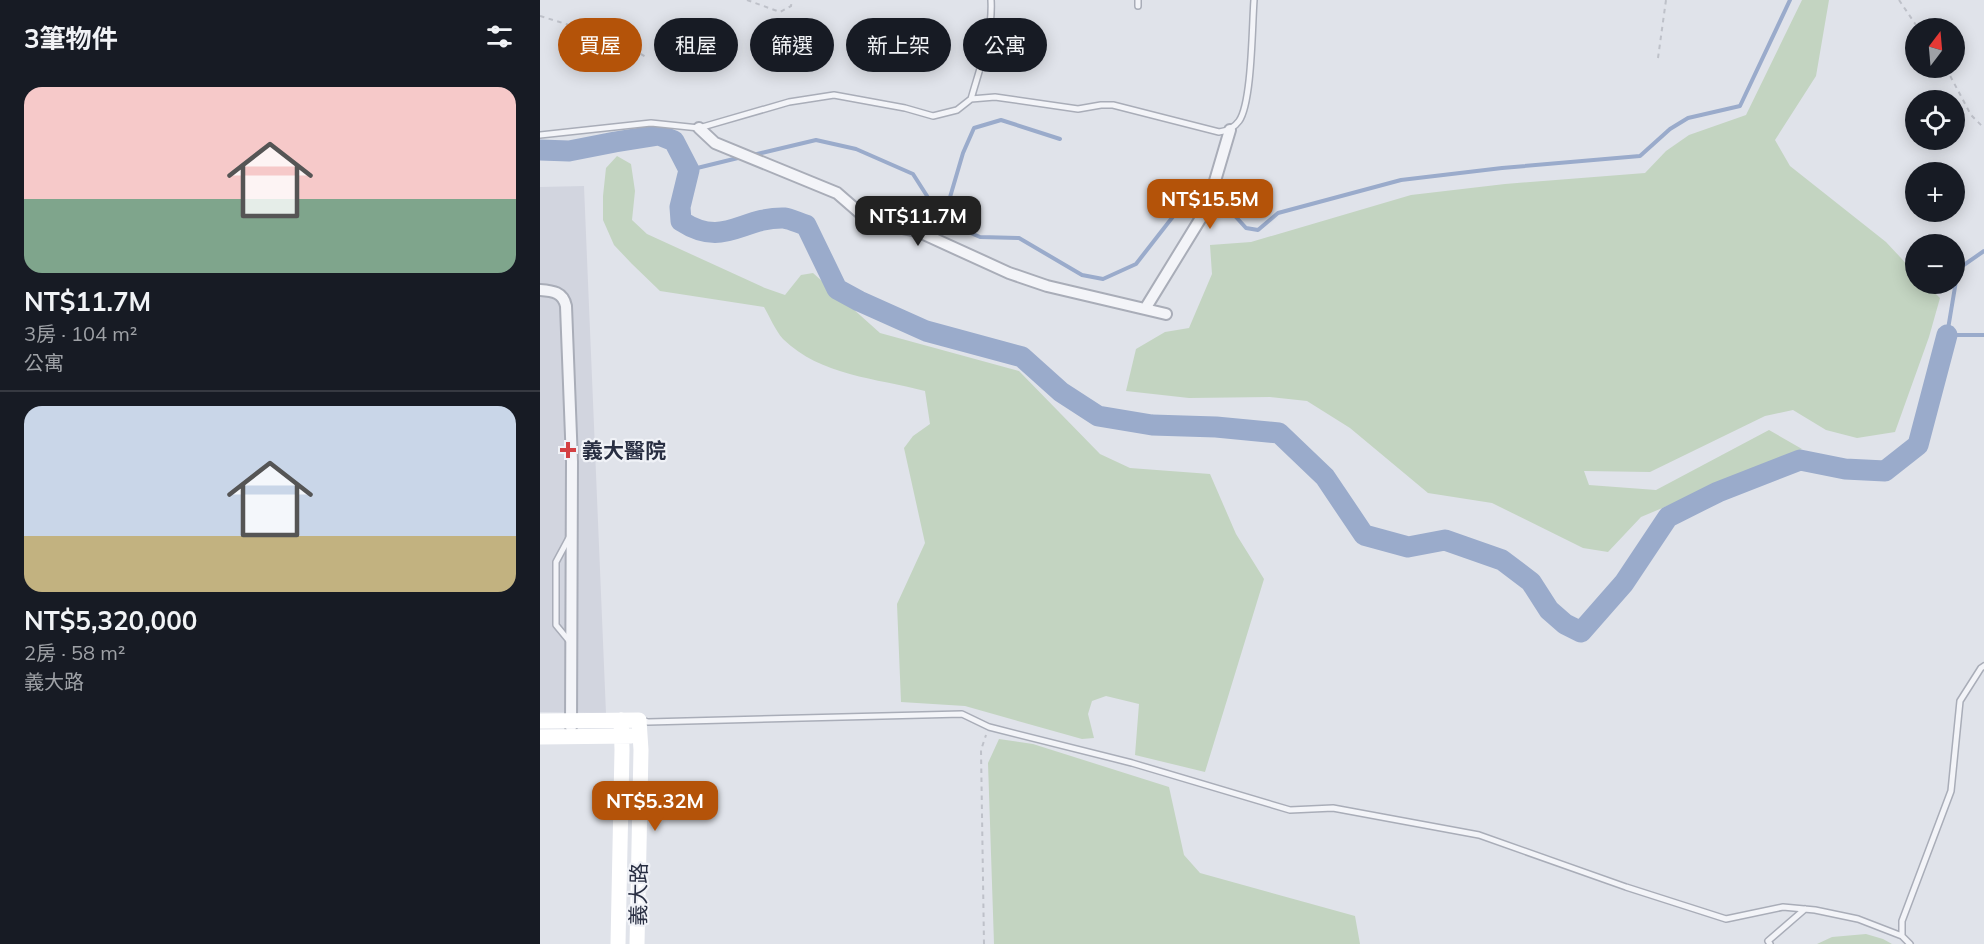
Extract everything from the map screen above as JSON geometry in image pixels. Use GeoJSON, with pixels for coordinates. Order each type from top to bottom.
{"type":"FeatureCollection","features":[{"type":"Feature","properties":{"kind":"street"},"geometry":{"type":"LineString","coordinates":[[699,128],[715,143],[837,193],[872,222],[917,231],[998,268],[1047,286],[1166,314]]}},
{"type":"Feature","properties":{"kind":"street"},"geometry":{"type":"LineString","coordinates":[[1145,309],[1207,208],[1230,130]]}},
{"type":"Feature","properties":{"kind":"street"},"geometry":{"type":"LineString","coordinates":[[540,290],[554,291],[559,294],[565,298],[566,306],[572,462],[571,737]]}},
{"type":"Feature","properties":{"kind":"street","name":"義大路"},"geometry":{"type":"LineString","coordinates":[[618,944],[621,720]]}},
{"type":"Feature","properties":{"kind":"street"},"geometry":{"type":"LineString","coordinates":[[540,721],[639,720]]}},
{"type":"Feature","properties":{"kind":"street","name":"義大路"},"geometry":{"type":"LineString","coordinates":[[637,944],[639,720]]}},
{"type":"Feature","properties":{"kind":"street"},"geometry":{"type":"LineString","coordinates":[[540,737],[640,736]]}},
{"type":"Feature","properties":{"kind":"lane"},"geometry":{"type":"LineString","coordinates":[[971,99],[984,55],[992,11],[991,0]]}},
{"type":"Feature","properties":{"kind":"lane"},"geometry":{"type":"LineString","coordinates":[[540,135],[651,123],[699,128],[789,102],[834,95],[905,108],[933,116],[957,110],[971,99],[995,97],[1078,109],[1113,105],[1207,130],[1219,132],[1230,130],[1239,120],[1247,101],[1254,0]]}},
{"type":"Feature","properties":{"kind":"lane"},"geometry":{"type":"LineString","coordinates":[[572,531],[556,562],[556,626],[573,645]]}},
{"type":"Feature","properties":{"kind":"lane"},"geometry":{"type":"LineString","coordinates":[[1902,936],[1902,921],[1951,791],[1960,701],[1984,666]]}},
{"type":"Feature","properties":{"kind":"lane"},"geometry":{"type":"LineString","coordinates":[[639,720],[648,722],[962,714],[989,726],[1132,763],[1290,810],[1333,808],[1479,835],[1626,887],[1726,919],[1783,907],[1805,909],[1858,919],[1902,936],[1910,944]]}},
{"type":"Feature","properties":{"kind":"lane"},"geometry":{"type":"LineString","coordinates":[[1770,944],[1768,940],[1805,909]]}},
{"type":"Feature","properties":{"kind":"path"},"geometry":{"type":"LineString","coordinates":[[747,0],[780,12],[791,6],[792,0]]}},
{"type":"Feature","properties":{"kind":"path"},"geometry":{"type":"LineString","coordinates":[[1658,58],[1666,0]]}},
{"type":"Feature","properties":{"kind":"path"},"geometry":{"type":"LineString","coordinates":[[1899,0],[1911,18]]}},
{"type":"Feature","properties":{"kind":"path"},"geometry":{"type":"LineString","coordinates":[[540,16],[615,39],[646,57]]}},
{"type":"Feature","properties":{"kind":"path"},"geometry":{"type":"LineString","coordinates":[[1951,78],[1971,115],[1984,128]]}},
{"type":"Feature","properties":{"kind":"path"},"geometry":{"type":"LineString","coordinates":[[984,944],[981,750],[989,726]]}},
{"type":"Feature","properties":{"kind":"shaded area","name":"義大醫院"},"geometry":{"type":"Polygon","coordinates":[[[584,186],[606,713],[540,712],[540,187],[584,186]]]}},
{"type":"Feature","properties":{"kind":"green space"},"geometry":{"type":"Polygon","coordinates":[[[1802,0],[1829,0],[1816,76],[1775,140],[1790,166],[1886,242],[1905,262],[1905,294],[1936,294],[1940,298],[1929,337],[1895,432],[1857,438],[1826,430],[1793,410],[1765,416],[1650,472],[1584,471],[1589,485],[1656,490],[1769,430],[1802,449],[1641,517],[1608,552],[1583,548],[1492,503],[1428,493],[1350,428],[1307,401],[1270,397],[1189,398],[1126,391],[1136,349],[1165,332],[1189,328],[1212,274],[1210,245],[1251,242],[1411,195],[1505,184],[1645,173],[1666,151],[1689,135],[1746,115],[1802,0]]]}},
{"type":"Feature","properties":{"kind":"green space"},"geometry":{"type":"Polygon","coordinates":[[[617,156],[631,164],[635,191],[632,220],[647,234],[785,295],[801,275],[813,273],[880,333],[1019,371],[1100,454],[1130,468],[1210,474],[1236,534],[1264,579],[1205,772],[1135,755],[1139,704],[1106,696],[1092,701],[1088,714],[1094,738],[1082,739],[965,706],[901,702],[897,604],[925,543],[904,448],[913,436],[930,424],[925,391],[850,374],[814,361],[783,339],[764,307],[660,291],[614,245],[603,220],[606,168],[617,156]]]}},
{"type":"Feature","properties":{"kind":"green space"},"geometry":{"type":"Polygon","coordinates":[[[999,739],[1033,744],[1169,787],[1184,855],[1200,873],[1355,916],[1360,944],[994,944],[988,763],[999,739]]]}},
{"type":"Feature","properties":{"kind":"green space"},"geometry":{"type":"Polygon","coordinates":[[[1866,934],[1892,944],[1817,944],[1832,937],[1866,934]]]}},
{"type":"Feature","properties":{"kind":"waterway"},"geometry":{"type":"LineString","coordinates":[[753,155],[816,140],[856,149],[913,174],[943,221],[980,237],[1019,238],[1082,275],[1103,279],[1136,264],[1191,190],[1206,190],[1246,228],[1258,230],[1278,213],[1401,180],[1502,168],[1640,156],[1670,129],[1688,118],[1740,106],[1790,0]]}},
{"type":"Feature","properties":{"kind":"waterway"},"geometry":{"type":"LineString","coordinates":[[943,221],[963,153],[974,128],[1001,120],[1060,139]]}},
{"type":"Feature","properties":{"kind":"waterway"},"geometry":{"type":"LineString","coordinates":[[540,150],[569,151],[659,135],[674,141],[689,170],[680,207],[681,221],[696,229],[709,232],[732,230],[769,219],[784,218],[806,225],[837,289],[926,331],[1022,357],[1061,392],[1098,416],[1152,425],[1216,427],[1279,433],[1325,477],[1364,535],[1408,547],[1445,540],[1502,560],[1531,582],[1549,610],[1565,624],[1581,632],[1624,583],[1668,517],[1718,492],[1800,460],[1845,469],[1885,471],[1918,445],[1947,335]]}},
{"type":"Feature","properties":{"kind":"waterway"},"geometry":{"type":"LineString","coordinates":[[689,170],[742,157]]}},
{"type":"Feature","properties":{"kind":"waterway"},"geometry":{"type":"LineString","coordinates":[[1984,251],[1958,269],[1947,335],[1984,335]]}},
{"type":"Feature","properties":{"kind":"place","name":"義大醫院"},"geometry":{"type":"Point","coordinates":[568,450]}}]}
